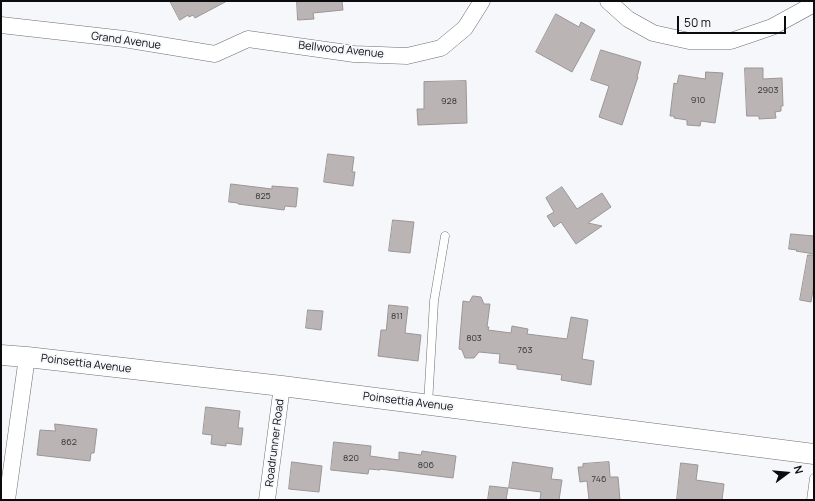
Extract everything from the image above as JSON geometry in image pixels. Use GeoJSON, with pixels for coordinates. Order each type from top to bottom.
{"type":"FeatureCollection","features":[{"type":"Feature","properties":{"kind":"street","name":"Bellwood Avenue"},"geometry":{"type":"LineString","coordinates":[[248,39],[354,54],[407,56],[441,48],[465,28],[482,1]]}},
{"type":"Feature","properties":{"kind":"street"},"geometry":{"type":"LineString","coordinates":[[608,1],[628,19],[652,33],[689,41],[731,41],[772,27],[814,4]]}},
{"type":"Feature","properties":{"kind":"street","name":"Grand Avenue"},"geometry":{"type":"LineString","coordinates":[[1,26],[124,39],[215,54],[248,39]]}},
{"type":"Feature","properties":{"kind":"street","name":"Poinsettia Avenue"},"geometry":{"type":"LineString","coordinates":[[1,355],[282,386],[814,454]]}},
{"type":"Feature","properties":{"kind":"street"},"geometry":{"type":"LineString","coordinates":[[6,500],[27,357]]}},
{"type":"Feature","properties":{"kind":"street","name":"Roadrunner Road"},"geometry":{"type":"LineString","coordinates":[[267,500],[282,386]]}},
{"type":"Feature","properties":{"kind":"lane"},"geometry":{"type":"LineString","coordinates":[[428,404],[434,301],[445,236]]}},
{"type":"Feature","properties":{"kind":"lane"},"geometry":{"type":"LineString","coordinates":[[811,500],[814,478]]}},
{"type":"Feature","properties":{"kind":"building"},"geometry":{"type":"Polygon","coordinates":[[[170,1],[227,1],[195,18],[193,15],[189,17],[188,15],[180,20],[170,1]]]}},
{"type":"Feature","properties":{"kind":"building"},"geometry":{"type":"Polygon","coordinates":[[[297,1],[342,1],[343,10],[313,13],[314,19],[298,20],[297,1]]]}},
{"type":"Feature","properties":{"kind":"building"},"geometry":{"type":"Polygon","coordinates":[[[556,14],[579,27],[581,22],[595,30],[572,72],[536,52],[556,14]]]}},
{"type":"Feature","properties":{"kind":"building"},"geometry":{"type":"Polygon","coordinates":[[[601,50],[641,62],[638,77],[622,125],[599,117],[609,86],[591,80],[601,50]]]}},
{"type":"Feature","properties":{"kind":"building"},"geometry":{"type":"Polygon","coordinates":[[[745,68],[763,68],[763,79],[782,78],[783,106],[781,106],[781,111],[775,112],[776,118],[759,119],[759,116],[747,116],[745,68]]]}},
{"type":"Feature","properties":{"kind":"building"},"geometry":{"type":"Polygon","coordinates":[[[706,72],[723,73],[715,123],[701,121],[700,126],[687,125],[687,120],[670,116],[674,83],[677,84],[679,75],[705,79],[706,72]]]}},
{"type":"Feature","properties":{"kind":"building"},"geometry":{"type":"Polygon","coordinates":[[[466,81],[467,123],[418,125],[417,109],[424,109],[424,82],[466,81]]]}},
{"type":"Feature","properties":{"kind":"building"},"geometry":{"type":"Polygon","coordinates":[[[328,154],[354,157],[352,172],[355,172],[353,186],[324,182],[328,154]]]}},
{"type":"Feature","properties":{"kind":"building"},"geometry":{"type":"Polygon","coordinates":[[[231,184],[272,189],[272,186],[298,188],[296,207],[285,206],[284,210],[229,202],[231,184]]]}},
{"type":"Feature","properties":{"kind":"building"},"geometry":{"type":"Polygon","coordinates":[[[562,187],[577,209],[602,193],[611,207],[588,223],[602,226],[576,244],[561,222],[554,227],[547,216],[554,212],[546,198],[562,187]]]}},
{"type":"Feature","properties":{"kind":"building"},"geometry":{"type":"Polygon","coordinates":[[[393,220],[414,222],[410,253],[389,251],[393,220]]]}},
{"type":"Feature","properties":{"kind":"building"},"geometry":{"type":"Polygon","coordinates":[[[791,234],[814,236],[814,254],[789,249],[791,234]]]}},
{"type":"Feature","properties":{"kind":"building"},"geometry":{"type":"Polygon","coordinates":[[[808,255],[814,255],[814,285],[811,302],[800,300],[808,255]]]}},
{"type":"Feature","properties":{"kind":"building"},"geometry":{"type":"Polygon","coordinates":[[[473,296],[481,297],[484,304],[490,304],[487,327],[489,327],[488,330],[511,333],[512,326],[528,329],[527,334],[567,339],[571,317],[588,320],[582,359],[594,361],[591,385],[561,380],[562,375],[517,369],[517,365],[499,363],[500,354],[479,352],[474,358],[465,358],[462,350],[459,349],[463,301],[469,302],[473,296]]]}},
{"type":"Feature","properties":{"kind":"building"},"geometry":{"type":"Polygon","coordinates":[[[389,305],[408,307],[405,333],[421,335],[418,361],[378,356],[381,330],[386,330],[389,305]]]}},
{"type":"Feature","properties":{"kind":"building"},"geometry":{"type":"Polygon","coordinates":[[[308,310],[323,311],[321,330],[306,328],[308,310]]]}},
{"type":"Feature","properties":{"kind":"building"},"geometry":{"type":"Polygon","coordinates":[[[206,407],[240,411],[238,428],[243,428],[241,445],[226,443],[226,446],[211,444],[212,435],[203,434],[206,407]]]}},
{"type":"Feature","properties":{"kind":"building"},"geometry":{"type":"Polygon","coordinates":[[[55,424],[97,429],[94,453],[91,453],[90,461],[37,455],[40,430],[55,431],[55,424]]]}},
{"type":"Feature","properties":{"kind":"building"},"geometry":{"type":"Polygon","coordinates":[[[334,442],[371,446],[370,456],[399,460],[399,452],[421,455],[422,451],[456,456],[453,478],[380,469],[369,469],[368,474],[331,470],[334,442]]]}},
{"type":"Feature","properties":{"kind":"building"},"geometry":{"type":"Polygon","coordinates":[[[292,462],[322,466],[319,492],[289,489],[292,462]]]}},
{"type":"Feature","properties":{"kind":"building"},"geometry":{"type":"Polygon","coordinates":[[[513,462],[553,468],[551,479],[562,480],[559,500],[540,500],[541,492],[509,488],[513,462]]]}},
{"type":"Feature","properties":{"kind":"building"},"geometry":{"type":"Polygon","coordinates":[[[609,462],[610,477],[618,477],[620,500],[589,500],[587,481],[580,482],[578,467],[583,467],[583,464],[609,462]]]}},
{"type":"Feature","properties":{"kind":"building"},"geometry":{"type":"Polygon","coordinates":[[[681,463],[698,465],[696,480],[724,484],[722,500],[677,500],[681,463]]]}},
{"type":"Feature","properties":{"kind":"building"},"geometry":{"type":"Polygon","coordinates":[[[490,486],[508,488],[506,500],[488,500],[490,486]]]}}]}
